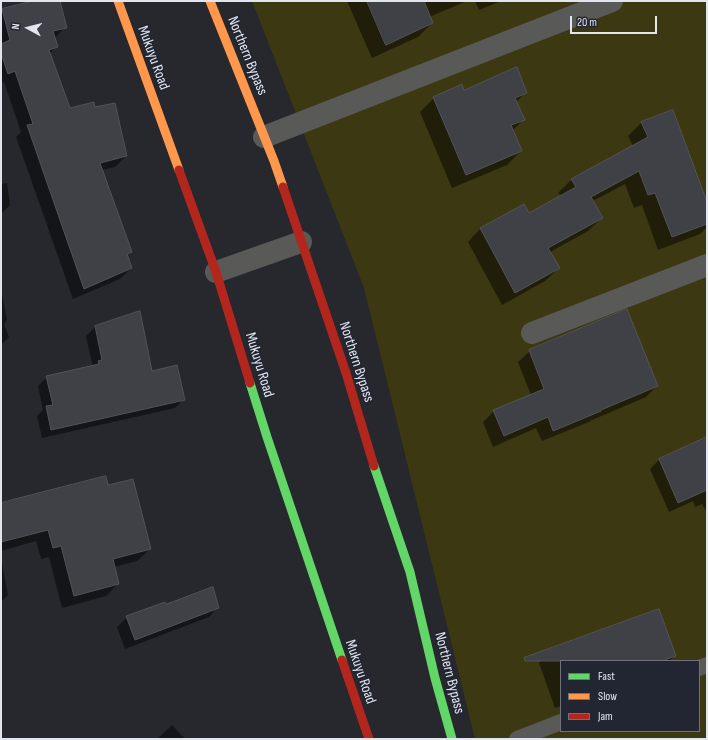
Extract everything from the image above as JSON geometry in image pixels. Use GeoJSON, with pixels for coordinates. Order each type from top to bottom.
{"type":"FeatureCollection","features":[{"type":"Feature","properties":{"kind":"main road","name":"Mukuyu Road"},"geometry":{"type":"LineString","coordinates":[[118,1],[216,272],[267,437],[369,739]]}},
{"type":"Feature","properties":{"kind":"main road","name":"Northern Bypass"},"geometry":{"type":"LineString","coordinates":[[210,1],[274,161],[346,373],[373,464],[410,572],[435,678],[452,739]]}},
{"type":"Feature","properties":{"kind":"street"},"geometry":{"type":"LineString","coordinates":[[264,137],[612,1]]}},
{"type":"Feature","properties":{"kind":"street"},"geometry":{"type":"LineString","coordinates":[[216,272],[301,242]]}},
{"type":"Feature","properties":{"kind":"street"},"geometry":{"type":"LineString","coordinates":[[532,334],[707,265]]}},
{"type":"Feature","properties":{"kind":"lane"},"geometry":{"type":"LineString","coordinates":[[517,739],[560,722]]}},
{"type":"Feature","properties":{"kind":"shaded area"},"geometry":{"type":"Polygon","coordinates":[[[252,1],[707,1],[707,739],[475,739],[364,288],[252,1]]]}},
{"type":"Feature","properties":{"kind":"building"},"geometry":{"type":"Polygon","coordinates":[[[33,1],[60,1],[67,28],[53,31],[58,47],[49,50],[70,108],[94,102],[95,107],[115,103],[127,156],[100,163],[132,252],[127,254],[132,268],[84,289],[27,125],[33,124],[15,71],[8,74],[1,53],[1,44],[10,40],[2,9],[33,1]]]}},
{"type":"Feature","properties":{"kind":"building"},"geometry":{"type":"Polygon","coordinates":[[[367,1],[424,1],[433,23],[386,45],[367,1]]]}},
{"type":"Feature","properties":{"kind":"building"},"geometry":{"type":"Polygon","coordinates":[[[517,67],[527,93],[515,98],[525,120],[511,125],[522,151],[466,175],[433,97],[462,84],[464,90],[517,67]]]}},
{"type":"Feature","properties":{"kind":"building"},"geometry":{"type":"Polygon","coordinates":[[[673,110],[707,202],[707,224],[672,237],[655,193],[648,195],[639,171],[591,197],[603,218],[548,248],[560,268],[515,293],[480,228],[524,204],[529,213],[576,187],[571,179],[648,137],[641,122],[673,110]]]}},
{"type":"Feature","properties":{"kind":"building"},"geometry":{"type":"Polygon","coordinates":[[[627,309],[658,386],[553,431],[548,417],[504,436],[493,410],[544,389],[529,350],[627,309]]]}},
{"type":"Feature","properties":{"kind":"building"},"geometry":{"type":"Polygon","coordinates":[[[140,311],[152,371],[177,365],[185,400],[51,430],[46,406],[53,405],[46,376],[99,364],[98,361],[102,360],[95,326],[140,311]]]}},
{"type":"Feature","properties":{"kind":"building"},"geometry":{"type":"Polygon","coordinates":[[[707,437],[707,490],[678,503],[659,459],[707,437]]]}},
{"type":"Feature","properties":{"kind":"building"},"geometry":{"type":"Polygon","coordinates":[[[106,476],[108,485],[133,479],[151,549],[113,559],[119,584],[74,596],[61,546],[53,548],[48,530],[1,542],[1,503],[106,476]]]}},
{"type":"Feature","properties":{"kind":"building"},"geometry":{"type":"Polygon","coordinates":[[[213,587],[219,608],[135,640],[126,616],[165,602],[166,604],[213,587]]]}},
{"type":"Feature","properties":{"kind":"building"},"geometry":{"type":"Polygon","coordinates":[[[659,609],[676,656],[665,660],[525,661],[524,658],[659,609]]]}},
{"type":"Feature","properties":{"kind":"traffic: fast"},"geometry":{"type":"LineString","coordinates":[[250,383],[342,660]]}},
{"type":"Feature","properties":{"kind":"traffic: fast"},"geometry":{"type":"LineString","coordinates":[[374,466],[410,572],[435,678],[452,739]]}},
{"type":"Feature","properties":{"kind":"traffic: slow"},"geometry":{"type":"LineString","coordinates":[[118,1],[179,170]]}},
{"type":"Feature","properties":{"kind":"traffic: slow"},"geometry":{"type":"LineString","coordinates":[[210,1],[283,187]]}},
{"type":"Feature","properties":{"kind":"traffic: jam"},"geometry":{"type":"LineString","coordinates":[[179,170],[216,272],[250,383]]}},
{"type":"Feature","properties":{"kind":"traffic: jam"},"geometry":{"type":"LineString","coordinates":[[283,187],[346,373],[374,466]]}},
{"type":"Feature","properties":{"kind":"traffic: jam"},"geometry":{"type":"LineString","coordinates":[[342,660],[369,739]]}}]}
